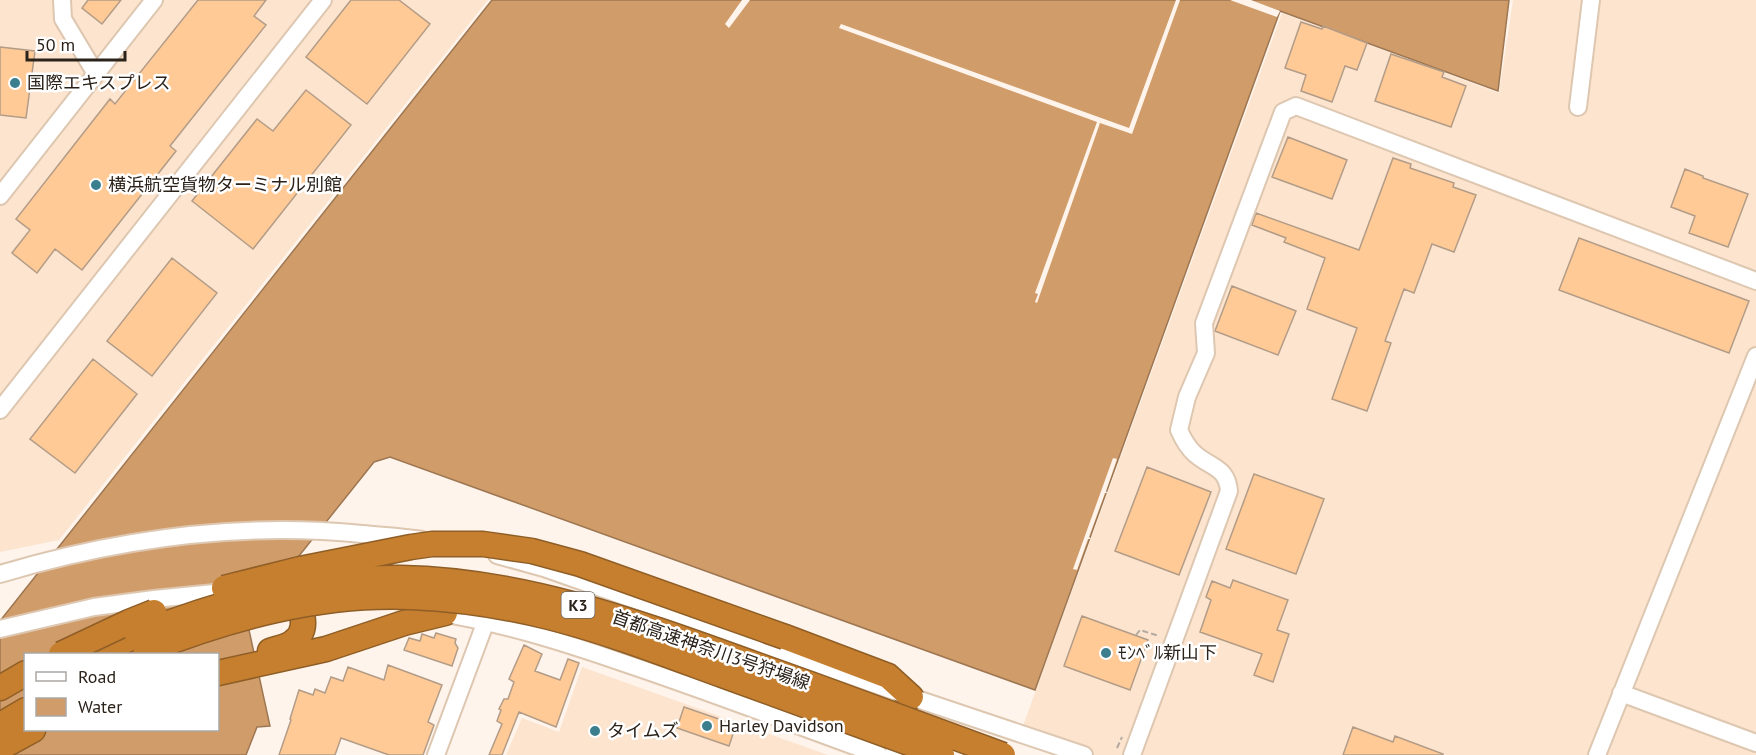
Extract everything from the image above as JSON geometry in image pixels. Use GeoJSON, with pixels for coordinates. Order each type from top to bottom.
{"type":"FeatureCollection","features":[{"type":"Feature","properties":{"kind":"highway"},"geometry":{"type":"LineString","coordinates":[[63,653],[129,622],[218,590],[346,560],[422,546],[459,543],[510,547],[580,564],[888,676],[910,697]]}},
{"type":"Feature","properties":{"kind":"highway","name":"首都高速神奈川3号狩場線"},"geometry":{"type":"LineString","coordinates":[[100,653],[179,618],[224,604],[307,586],[359,580],[439,579],[488,585],[542,596],[653,628],[1003,755]]}},
{"type":"Feature","properties":{"kind":"highway"},"geometry":{"type":"LineString","coordinates":[[274,588],[293,597],[302,614],[304,624],[302,632],[289,651]]}},
{"type":"Feature","properties":{"kind":"highway","name":"首都高速神奈川3号狩場線"},"geometry":{"type":"LineString","coordinates":[[140,653],[178,638],[234,621],[302,606],[389,597],[476,603],[549,617],[631,642],[942,755]]}},
{"type":"Feature","properties":{"kind":"highway"},"geometry":{"type":"LineString","coordinates":[[219,673],[289,651],[354,641],[404,622],[445,613]]}},
{"type":"Feature","properties":{"kind":"highway"},"geometry":{"type":"LineString","coordinates":[[219,661],[269,651],[289,651]]}},
{"type":"Feature","properties":{"kind":"highway"},"geometry":{"type":"LineString","coordinates":[[0,688],[24,675]]}},
{"type":"Feature","properties":{"kind":"highway"},"geometry":{"type":"LineString","coordinates":[[0,706],[24,693]]}},
{"type":"Feature","properties":{"kind":"highway"},"geometry":{"type":"LineString","coordinates":[[0,715],[24,709]]}},
{"type":"Feature","properties":{"kind":"highway"},"geometry":{"type":"LineString","coordinates":[[0,725],[24,710]]}},
{"type":"Feature","properties":{"kind":"highway"},"geometry":{"type":"LineString","coordinates":[[0,748],[30,731]]}},
{"type":"Feature","properties":{"kind":"street"},"geometry":{"type":"LineString","coordinates":[[62,0],[63,19],[96,74]]}},
{"type":"Feature","properties":{"kind":"street"},"geometry":{"type":"LineString","coordinates":[[0,196],[154,0]]}},
{"type":"Feature","properties":{"kind":"street"},"geometry":{"type":"LineString","coordinates":[[4,398],[323,0]]}},
{"type":"Feature","properties":{"kind":"street"},"geometry":{"type":"LineString","coordinates":[[1578,107],[1591,0]]}},
{"type":"Feature","properties":{"kind":"street"},"geometry":{"type":"LineString","coordinates":[[1132,755],[1229,491],[1228,479],[1217,468],[1197,456],[1179,430],[1187,397],[1206,353],[1204,323],[1283,112],[1296,106],[1756,281]]}},
{"type":"Feature","properties":{"kind":"street"},"geometry":{"type":"LineString","coordinates":[[1596,755],[1756,356]]}},
{"type":"Feature","properties":{"kind":"street"},"geometry":{"type":"LineString","coordinates":[[4,572],[90,551],[172,537],[239,531],[327,530],[410,538],[498,555],[544,568],[910,697],[1084,755]]}},
{"type":"Feature","properties":{"kind":"street"},"geometry":{"type":"LineString","coordinates":[[0,629],[94,607],[154,599],[274,588],[311,590],[486,621],[594,652],[680,681],[879,755]]}},
{"type":"Feature","properties":{"kind":"street"},"geometry":{"type":"LineString","coordinates":[[436,755],[486,621]]}},
{"type":"Feature","properties":{"kind":"street"},"geometry":{"type":"LineString","coordinates":[[1621,693],[1756,743]]}},
{"type":"Feature","properties":{"kind":"street"},"geometry":{"type":"LineString","coordinates":[[892,755],[910,697]]}},
{"type":"Feature","properties":{"kind":"path"},"geometry":{"type":"LineString","coordinates":[[1136,635],[1140,630],[1160,636]]}},
{"type":"Feature","properties":{"kind":"shaded area"},"geometry":{"type":"Polygon","coordinates":[[[0,0],[488,0],[59,540],[0,552],[0,0]]]}},
{"type":"Feature","properties":{"kind":"shaded area"},"geometry":{"type":"Polygon","coordinates":[[[1513,0],[1756,0],[1756,755],[1082,755],[1020,734],[1282,13],[1499,93],[1513,0]]]}},
{"type":"Feature","properties":{"kind":"shaded area"},"geometry":{"type":"Polygon","coordinates":[[[582,667],[828,755],[506,755],[522,718],[559,732],[582,667]]]}},
{"type":"Feature","properties":{"kind":"water"},"geometry":{"type":"Polygon","coordinates":[[[492,0],[1509,0],[1498,91],[1280,11],[1035,690],[390,457],[374,462],[247,621],[270,726],[257,727],[246,755],[0,755],[0,621],[492,0]]]}},
{"type":"Feature","properties":{"kind":"pier"},"geometry":{"type":"Polygon","coordinates":[[[742,0],[750,0],[729,28],[725,24],[742,0]]]}},
{"type":"Feature","properties":{"kind":"pier"},"geometry":{"type":"Polygon","coordinates":[[[1176,0],[1180,0],[1132,134],[1100,123],[1037,303],[1035,302],[1038,294],[1035,293],[1097,122],[839,28],[841,24],[1129,128],[1176,0]]]}},
{"type":"Feature","properties":{"kind":"pier"},"geometry":{"type":"Polygon","coordinates":[[[1230,0],[1251,0],[1280,11],[1277,17],[1230,0]]]}},
{"type":"Feature","properties":{"kind":"pier"},"geometry":{"type":"Polygon","coordinates":[[[1113,458],[1117,459],[1107,493],[1105,493],[1089,537],[1091,539],[1088,539],[1077,570],[1073,569],[1113,458]]]}},
{"type":"Feature","properties":{"kind":"building"},"geometry":{"type":"Polygon","coordinates":[[[88,0],[121,0],[102,24],[82,8],[88,0]]]}},
{"type":"Feature","properties":{"kind":"building"},"geometry":{"type":"Polygon","coordinates":[[[198,0],[266,0],[254,16],[266,25],[170,146],[176,151],[82,270],[55,249],[37,273],[12,253],[30,230],[16,219],[110,99],[115,104],[198,0]]]}},
{"type":"Feature","properties":{"kind":"building"},"geometry":{"type":"Polygon","coordinates":[[[351,0],[399,0],[430,24],[367,104],[306,57],[351,0]]]}},
{"type":"Feature","properties":{"kind":"building"},"geometry":{"type":"Polygon","coordinates":[[[1301,22],[1322,29],[1323,26],[1367,43],[1357,70],[1345,66],[1332,102],[1301,91],[1306,75],[1285,68],[1301,22]]]}},
{"type":"Feature","properties":{"kind":"building","name":"国際エキスプレス"},"geometry":{"type":"Polygon","coordinates":[[[0,47],[35,51],[26,118],[0,115],[0,47]]]}},
{"type":"Feature","properties":{"kind":"building"},"geometry":{"type":"Polygon","coordinates":[[[1391,54],[1444,72],[1442,77],[1466,86],[1451,127],[1375,101],[1391,54]]]}},
{"type":"Feature","properties":{"kind":"building"},"geometry":{"type":"Polygon","coordinates":[[[306,90],[351,125],[253,249],[192,201],[257,119],[273,131],[306,90]]]}},
{"type":"Feature","properties":{"kind":"building"},"geometry":{"type":"Polygon","coordinates":[[[1288,137],[1347,160],[1332,199],[1272,177],[1288,137]]]}},
{"type":"Feature","properties":{"kind":"building"},"geometry":{"type":"Polygon","coordinates":[[[1393,158],[1411,164],[1410,168],[1454,183],[1453,187],[1476,195],[1454,252],[1432,244],[1414,293],[1404,289],[1385,341],[1391,343],[1367,411],[1332,399],[1357,328],[1307,309],[1325,258],[1284,242],[1286,238],[1252,225],[1256,213],[1359,250],[1393,158]]]}},
{"type":"Feature","properties":{"kind":"building"},"geometry":{"type":"Polygon","coordinates":[[[1685,169],[1748,194],[1728,247],[1689,233],[1695,216],[1671,207],[1685,169]]]}},
{"type":"Feature","properties":{"kind":"building"},"geometry":{"type":"Polygon","coordinates":[[[1579,238],[1749,301],[1729,353],[1559,290],[1579,238]]]}},
{"type":"Feature","properties":{"kind":"building"},"geometry":{"type":"Polygon","coordinates":[[[172,258],[217,293],[152,376],[107,341],[172,258]]]}},
{"type":"Feature","properties":{"kind":"building"},"geometry":{"type":"Polygon","coordinates":[[[1232,286],[1296,311],[1278,355],[1215,331],[1232,286]]]}},
{"type":"Feature","properties":{"kind":"building"},"geometry":{"type":"Polygon","coordinates":[[[93,359],[137,394],[75,473],[30,439],[93,359]]]}},
{"type":"Feature","properties":{"kind":"building"},"geometry":{"type":"Polygon","coordinates":[[[1147,467],[1211,492],[1179,575],[1115,551],[1147,467]]]}},
{"type":"Feature","properties":{"kind":"building"},"geometry":{"type":"Polygon","coordinates":[[[1254,474],[1324,499],[1296,574],[1226,549],[1254,474]]]}},
{"type":"Feature","properties":{"kind":"building"},"geometry":{"type":"Polygon","coordinates":[[[1233,580],[1288,600],[1277,630],[1289,634],[1273,682],[1254,675],[1262,654],[1200,632],[1211,600],[1206,597],[1212,581],[1230,588],[1233,580]]]}},
{"type":"Feature","properties":{"kind":"building","name":"ﾓﾝﾍﾞﾙ新山下"},"geometry":{"type":"Polygon","coordinates":[[[1082,616],[1148,640],[1130,690],[1064,666],[1082,616]]]}},
{"type":"Feature","properties":{"kind":"building"},"geometry":{"type":"Polygon","coordinates":[[[436,633],[456,639],[455,643],[458,648],[452,666],[404,650],[409,638],[420,641],[422,634],[434,638],[436,633]]]}},
{"type":"Feature","properties":{"kind":"building"},"geometry":{"type":"Polygon","coordinates":[[[524,645],[542,654],[535,671],[560,680],[568,659],[579,663],[556,727],[519,712],[502,755],[489,755],[502,724],[497,721],[501,710],[499,709],[504,699],[508,699],[514,682],[509,679],[524,645]]]}},
{"type":"Feature","properties":{"kind":"building"},"geometry":{"type":"Polygon","coordinates":[[[388,665],[442,685],[428,722],[434,725],[423,755],[389,755],[341,738],[335,755],[279,755],[299,690],[313,695],[315,689],[325,693],[331,677],[343,681],[348,667],[384,680],[388,665]]]}},
{"type":"Feature","properties":{"kind":"building","name":"Harley Davidson"},"geometry":{"type":"Polygon","coordinates":[[[684,707],[736,725],[729,746],[677,728],[684,707]]]}},
{"type":"Feature","properties":{"kind":"building"},"geometry":{"type":"Polygon","coordinates":[[[1353,727],[1393,742],[1395,736],[1443,755],[1343,755],[1353,727]]]}},
{"type":"Feature","properties":{"kind":"place","name":"国際エキスプレス"},"geometry":{"type":"Point","coordinates":[15,83]}},
{"type":"Feature","properties":{"kind":"place","name":"横浜航空貨物ターミナル別館"},"geometry":{"type":"Point","coordinates":[96,185]}},
{"type":"Feature","properties":{"kind":"place","name":"ﾓﾝﾍﾞﾙ新山下"},"geometry":{"type":"Point","coordinates":[1106,653]}},
{"type":"Feature","properties":{"kind":"place","name":"Harley Davidson"},"geometry":{"type":"Point","coordinates":[707,726]}},
{"type":"Feature","properties":{"kind":"place","name":"タイムズ"},"geometry":{"type":"Point","coordinates":[595,731]}}]}
